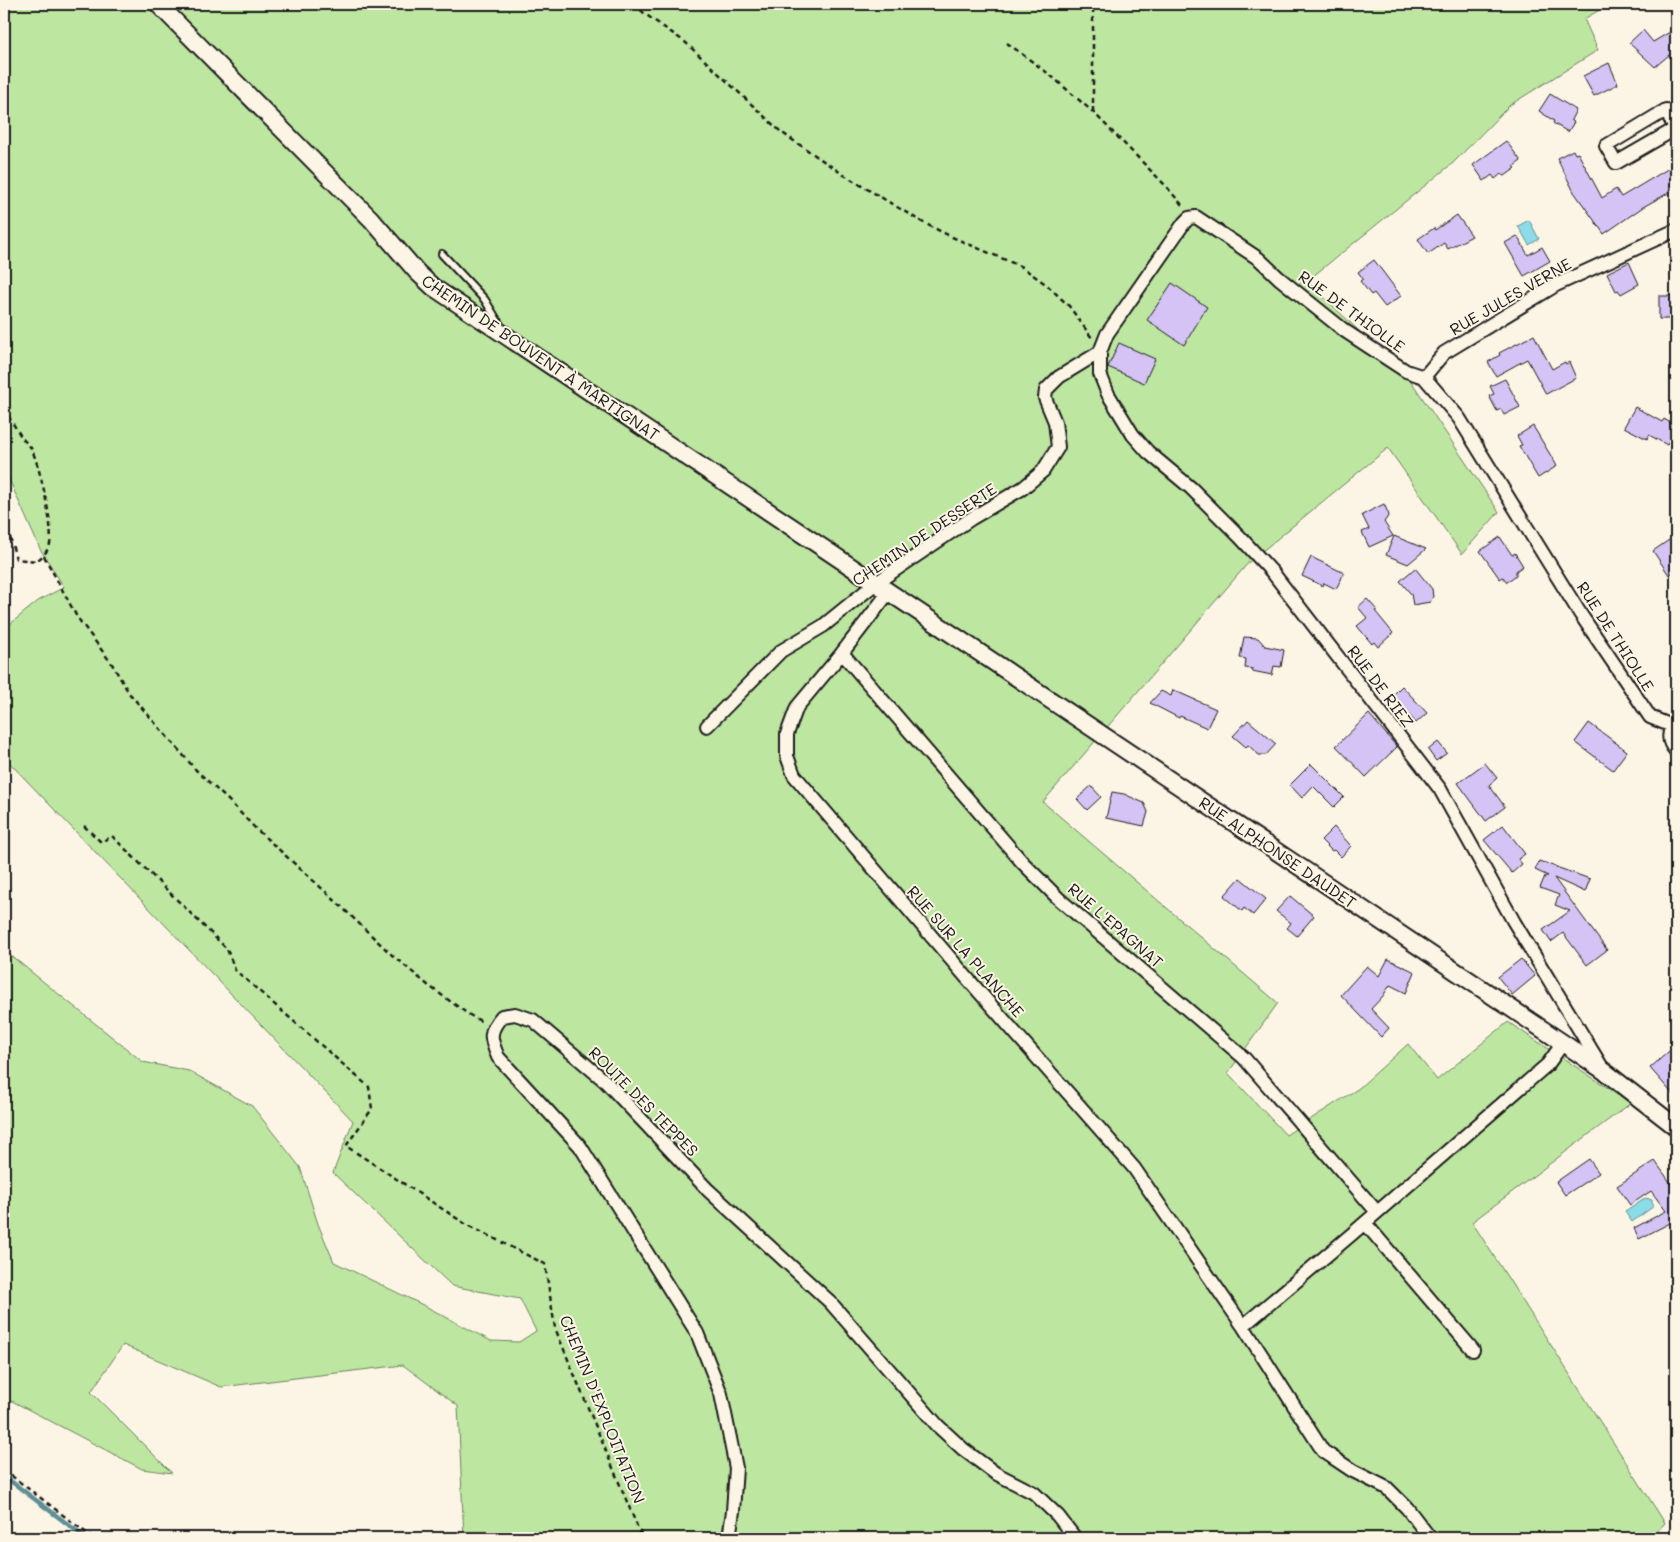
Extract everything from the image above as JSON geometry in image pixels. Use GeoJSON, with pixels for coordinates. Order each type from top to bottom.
{"type":"FeatureCollection","features":[{"type":"Feature","properties":{"kind":"street","name":"CHEMIN DE BOUVENT À MARTIGNAT"},"geometry":{"type":"LineString","coordinates":[[158,4],[371,219],[417,272],[451,299],[876,582]]}},
{"type":"Feature","properties":{"kind":"street"},"geometry":{"type":"LineString","coordinates":[[1666,110],[1676,130],[1616,164],[1606,146],[1666,110]]}},
{"type":"Feature","properties":{"kind":"street","name":"RUE DE THIOLLE"},"geometry":{"type":"LineString","coordinates":[[1189,218],[1196,217],[1259,258],[1287,284],[1345,331],[1406,370],[1424,377],[1459,418],[1581,615],[1650,718],[1674,724]]}},
{"type":"Feature","properties":{"kind":"street"},"geometry":{"type":"LineString","coordinates":[[1100,352],[1107,334],[1184,222],[1189,218]]}},
{"type":"Feature","properties":{"kind":"street","name":"RUE JULES VERNE"},"geometry":{"type":"LineString","coordinates":[[1424,377],[1444,353],[1556,285],[1676,230]]}},
{"type":"Feature","properties":{"kind":"street","name":"CHEMIN DE DESSERTE"},"geometry":{"type":"LineString","coordinates":[[708,726],[781,651],[823,626],[876,582],[972,518],[1023,488],[1043,471],[1058,447],[1056,422],[1045,398],[1046,390],[1059,377],[1100,352]]}},
{"type":"Feature","properties":{"kind":"street","name":"RUE DE RIEZ"},"geometry":{"type":"LineString","coordinates":[[1100,352],[1100,374],[1108,394],[1133,435],[1148,452],[1191,488],[1274,574],[1440,789],[1514,922],[1604,1071]]}},
{"type":"Feature","properties":{"kind":"street","name":"RUE ALPHONSE DAUDET"},"geometry":{"type":"LineString","coordinates":[[876,582],[1563,1043],[1604,1071],[1676,1127]]}},
{"type":"Feature","properties":{"kind":"street","name":"RUE SUR LA PLANCHE"},"geometry":{"type":"LineString","coordinates":[[889,592],[842,654],[797,707],[787,734],[787,756],[794,775],[1134,1168],[1243,1326],[1323,1451],[1353,1471],[1387,1488],[1407,1508],[1430,1538]]}},
{"type":"Feature","properties":{"kind":"street","name":"RUE L'EPAGNAT"},"geometry":{"type":"LineString","coordinates":[[842,654],[1023,863],[1058,898],[1244,1058],[1377,1212]]}},
{"type":"Feature","properties":{"kind":"street"},"geometry":{"type":"LineString","coordinates":[[1674,724],[1669,738],[1670,744],[1676,751]]}},
{"type":"Feature","properties":{"kind":"street","name":"ROUTE DES TEPPES"},"geometry":{"type":"LineString","coordinates":[[493,1027],[502,1016],[515,1014],[533,1020],[605,1081],[708,1190],[830,1302],[938,1426],[963,1449],[995,1473],[1034,1493],[1058,1516],[1075,1538]]}},
{"type":"Feature","properties":{"kind":"street"},"geometry":{"type":"LineString","coordinates":[[493,1027],[491,1041],[498,1057],[580,1146],[697,1332],[721,1394],[736,1468],[733,1511],[728,1538]]}},
{"type":"Feature","properties":{"kind":"street"},"geometry":{"type":"LineString","coordinates":[[1243,1326],[1548,1064],[1563,1043]]}},
{"type":"Feature","properties":{"kind":"street"},"geometry":{"type":"LineString","coordinates":[[1365,1223],[1473,1350]]}},
{"type":"Feature","properties":{"kind":"lane"},"geometry":{"type":"LineString","coordinates":[[442,254],[485,300],[505,335]]}},
{"type":"Feature","properties":{"kind":"path"},"geometry":{"type":"LineString","coordinates":[[634,4],[685,42],[781,132],[844,175],[922,222],[1022,267],[1047,285],[1069,306],[1085,327],[1100,352]]}},
{"type":"Feature","properties":{"kind":"path"},"geometry":{"type":"LineString","coordinates":[[1093,112],[1094,4]]}},
{"type":"Feature","properties":{"kind":"path"},"geometry":{"type":"LineString","coordinates":[[1007,43],[1049,74],[1093,112],[1165,185],[1182,204],[1189,218]]}},
{"type":"Feature","properties":{"kind":"path"},"geometry":{"type":"LineString","coordinates":[[4,408],[31,449],[41,478],[51,535],[50,546],[44,556],[36,561],[16,559],[4,515]]}},
{"type":"Feature","properties":{"kind":"path"},"geometry":{"type":"LineString","coordinates":[[44,556],[77,617],[112,664],[129,693],[196,770],[392,956],[468,1014],[493,1027]]}},
{"type":"Feature","properties":{"kind":"path","name":"CHEMIN D'EXPLOITATION"},"geometry":{"type":"LineString","coordinates":[[84,826],[101,842],[112,836],[227,949],[235,970],[369,1087],[372,1109],[346,1146],[467,1225],[545,1264],[555,1328],[642,1538]]}},
{"type":"Feature","properties":{"kind":"path"},"geometry":{"type":"LineString","coordinates":[[4,1470],[93,1538]]}},
{"type":"Feature","properties":{"kind":"green space"},"geometry":{"type":"Polygon","coordinates":[[[4,4],[1610,4],[1584,19],[1598,50],[1510,105],[1453,163],[1307,281],[1411,381],[1499,512],[1462,554],[1388,448],[1249,562],[1043,802],[1278,1003],[1228,1073],[1286,1135],[1359,1088],[1408,1044],[1437,1080],[1508,1022],[1631,1103],[1472,1222],[1665,1523],[1651,1538],[464,1538],[458,1406],[403,1365],[221,1387],[123,1345],[91,1392],[172,1473],[142,1469],[12,1401],[4,1407],[4,950],[143,1062],[189,1071],[252,1106],[300,1167],[318,1224],[334,1262],[427,1307],[491,1341],[519,1342],[536,1331],[520,1299],[452,1286],[333,1173],[353,1121],[4,758],[4,629],[38,601],[64,587],[40,549],[4,468],[4,4]]]}},
{"type":"Feature","properties":{"kind":"water"},"geometry":{"type":"Polygon","coordinates":[[[1529,220],[1539,239],[1529,245],[1518,226],[1529,220]]]}},
{"type":"Feature","properties":{"kind":"water"},"geometry":{"type":"Polygon","coordinates":[[[1646,1198],[1652,1200],[1654,1206],[1632,1222],[1625,1212],[1646,1198]]]}},
{"type":"Feature","properties":{"kind":"building"},"geometry":{"type":"Polygon","coordinates":[[[1643,30],[1653,42],[1670,32],[1676,44],[1676,49],[1655,67],[1629,43],[1643,30]]]}},
{"type":"Feature","properties":{"kind":"building"},"geometry":{"type":"Polygon","coordinates":[[[1609,63],[1618,84],[1594,96],[1583,76],[1609,63]]]}},
{"type":"Feature","properties":{"kind":"building"},"geometry":{"type":"Polygon","coordinates":[[[1550,94],[1576,110],[1571,120],[1574,122],[1568,132],[1553,123],[1554,121],[1539,111],[1550,94]]]}},
{"type":"Feature","properties":{"kind":"building"},"geometry":{"type":"Polygon","coordinates":[[[1506,141],[1521,161],[1514,166],[1516,168],[1505,176],[1501,174],[1495,179],[1492,175],[1484,181],[1473,165],[1506,141]]]}},
{"type":"Feature","properties":{"kind":"building"},"geometry":{"type":"Polygon","coordinates":[[[1573,150],[1575,154],[1578,153],[1602,198],[1616,189],[1621,197],[1676,164],[1676,186],[1669,190],[1670,192],[1643,207],[1604,234],[1574,192],[1557,158],[1573,150]]]}},
{"type":"Feature","properties":{"kind":"building"},"geometry":{"type":"Polygon","coordinates":[[[1457,215],[1472,236],[1448,249],[1444,243],[1428,254],[1418,239],[1457,215]]]}},
{"type":"Feature","properties":{"kind":"building"},"geometry":{"type":"Polygon","coordinates":[[[1517,236],[1528,255],[1542,247],[1550,261],[1524,276],[1505,243],[1517,236]]]}},
{"type":"Feature","properties":{"kind":"building"},"geometry":{"type":"Polygon","coordinates":[[[1374,260],[1401,296],[1385,307],[1374,293],[1371,295],[1360,281],[1363,279],[1358,272],[1374,260]]]}},
{"type":"Feature","properties":{"kind":"building"},"geometry":{"type":"Polygon","coordinates":[[[1629,262],[1639,284],[1621,294],[1618,290],[1616,291],[1607,273],[1629,262]]]}},
{"type":"Feature","properties":{"kind":"building"},"geometry":{"type":"Polygon","coordinates":[[[1172,283],[1207,307],[1184,345],[1147,320],[1172,283]]]}},
{"type":"Feature","properties":{"kind":"building"},"geometry":{"type":"Polygon","coordinates":[[[1659,296],[1676,296],[1676,319],[1659,319],[1659,296]]]}},
{"type":"Feature","properties":{"kind":"building"},"geometry":{"type":"Polygon","coordinates":[[[1534,335],[1552,369],[1565,362],[1566,364],[1569,362],[1576,378],[1546,394],[1527,359],[1496,376],[1488,362],[1500,355],[1499,353],[1534,335]]]}},
{"type":"Feature","properties":{"kind":"building"},"geometry":{"type":"Polygon","coordinates":[[[1119,343],[1155,359],[1144,383],[1108,367],[1119,343]]]}},
{"type":"Feature","properties":{"kind":"building"},"geometry":{"type":"Polygon","coordinates":[[[1505,379],[1520,407],[1504,415],[1501,409],[1497,411],[1489,396],[1494,394],[1490,386],[1505,379]]]}},
{"type":"Feature","properties":{"kind":"building"},"geometry":{"type":"Polygon","coordinates":[[[1635,407],[1662,422],[1664,419],[1676,426],[1676,430],[1667,445],[1649,435],[1647,439],[1624,427],[1635,407]]]}},
{"type":"Feature","properties":{"kind":"building"},"geometry":{"type":"Polygon","coordinates":[[[1533,426],[1557,466],[1538,478],[1519,446],[1522,445],[1517,436],[1533,426]]]}},
{"type":"Feature","properties":{"kind":"building"},"geometry":{"type":"Polygon","coordinates":[[[1384,504],[1389,515],[1384,522],[1393,536],[1369,547],[1362,532],[1369,529],[1362,515],[1384,504]]]}},
{"type":"Feature","properties":{"kind":"building"},"geometry":{"type":"Polygon","coordinates":[[[1394,536],[1426,549],[1408,564],[1386,555],[1394,536]]]}},
{"type":"Feature","properties":{"kind":"building"},"geometry":{"type":"Polygon","coordinates":[[[1500,537],[1512,555],[1515,553],[1523,566],[1507,582],[1503,577],[1500,579],[1480,551],[1500,537]]]}},
{"type":"Feature","properties":{"kind":"building"},"geometry":{"type":"Polygon","coordinates":[[[1669,540],[1676,551],[1676,570],[1669,575],[1653,551],[1669,540]]]}},
{"type":"Feature","properties":{"kind":"building"},"geometry":{"type":"Polygon","coordinates":[[[1311,557],[1344,573],[1336,589],[1324,583],[1323,586],[1302,576],[1311,557]]]}},
{"type":"Feature","properties":{"kind":"building"},"geometry":{"type":"Polygon","coordinates":[[[1415,568],[1432,589],[1433,597],[1430,602],[1413,605],[1411,594],[1400,581],[1415,568]]]}},
{"type":"Feature","properties":{"kind":"building"},"geometry":{"type":"Polygon","coordinates":[[[1367,599],[1393,633],[1378,647],[1374,642],[1372,644],[1357,626],[1367,618],[1358,607],[1367,599]]]}},
{"type":"Feature","properties":{"kind":"building"},"geometry":{"type":"Polygon","coordinates":[[[1244,637],[1258,638],[1265,646],[1284,650],[1281,667],[1274,666],[1272,675],[1245,668],[1246,659],[1240,658],[1244,637]]]}},
{"type":"Feature","properties":{"kind":"building"},"geometry":{"type":"Polygon","coordinates":[[[1402,686],[1427,713],[1416,723],[1392,696],[1402,686]]]}},
{"type":"Feature","properties":{"kind":"building"},"geometry":{"type":"Polygon","coordinates":[[[1173,690],[1216,709],[1207,728],[1180,716],[1179,718],[1150,703],[1161,691],[1171,696],[1173,690]]]}},
{"type":"Feature","properties":{"kind":"building"},"geometry":{"type":"Polygon","coordinates":[[[1369,714],[1397,747],[1366,777],[1336,746],[1369,714]]]}},
{"type":"Feature","properties":{"kind":"building"},"geometry":{"type":"Polygon","coordinates":[[[1248,720],[1276,744],[1266,755],[1259,755],[1248,745],[1246,747],[1233,736],[1248,720]]]}},
{"type":"Feature","properties":{"kind":"building"},"geometry":{"type":"Polygon","coordinates":[[[1589,723],[1627,751],[1613,770],[1575,742],[1589,723]]]}},
{"type":"Feature","properties":{"kind":"building"},"geometry":{"type":"Polygon","coordinates":[[[1438,742],[1447,753],[1436,761],[1428,750],[1438,742]]]}},
{"type":"Feature","properties":{"kind":"building"},"geometry":{"type":"Polygon","coordinates":[[[1485,763],[1497,778],[1489,785],[1505,807],[1486,821],[1458,783],[1485,763]]]}},
{"type":"Feature","properties":{"kind":"building"},"geometry":{"type":"Polygon","coordinates":[[[1311,764],[1344,797],[1334,807],[1313,786],[1302,798],[1290,785],[1311,764]]]}},
{"type":"Feature","properties":{"kind":"building"},"geometry":{"type":"Polygon","coordinates":[[[1091,786],[1101,797],[1087,810],[1077,799],[1091,786]]]}},
{"type":"Feature","properties":{"kind":"building"},"geometry":{"type":"Polygon","coordinates":[[[1112,792],[1124,794],[1144,803],[1148,812],[1144,826],[1106,818],[1112,792]]]}},
{"type":"Feature","properties":{"kind":"building"},"geometry":{"type":"Polygon","coordinates":[[[1503,825],[1525,854],[1518,859],[1522,864],[1512,873],[1484,840],[1503,825]]]}},
{"type":"Feature","properties":{"kind":"building"},"geometry":{"type":"Polygon","coordinates":[[[1334,827],[1351,846],[1341,857],[1321,840],[1334,827]]]}},
{"type":"Feature","properties":{"kind":"building"},"geometry":{"type":"Polygon","coordinates":[[[1539,861],[1590,879],[1585,892],[1554,878],[1607,950],[1587,965],[1563,933],[1551,942],[1543,930],[1570,911],[1555,905],[1559,895],[1540,888],[1545,876],[1548,876],[1535,870],[1539,861]]]}},
{"type":"Feature","properties":{"kind":"building"},"geometry":{"type":"Polygon","coordinates":[[[1240,878],[1266,899],[1253,915],[1244,908],[1242,911],[1224,896],[1240,878]]]}},
{"type":"Feature","properties":{"kind":"building"},"geometry":{"type":"Polygon","coordinates":[[[1290,896],[1314,916],[1297,936],[1287,928],[1291,923],[1276,911],[1290,896]]]}},
{"type":"Feature","properties":{"kind":"building"},"geometry":{"type":"Polygon","coordinates":[[[1388,959],[1415,972],[1406,993],[1390,985],[1371,1009],[1389,1028],[1381,1037],[1341,995],[1367,966],[1379,976],[1388,959]]]}},
{"type":"Feature","properties":{"kind":"building"},"geometry":{"type":"Polygon","coordinates":[[[1521,959],[1535,976],[1512,995],[1498,977],[1521,959]]]}},
{"type":"Feature","properties":{"kind":"building"},"geometry":{"type":"Polygon","coordinates":[[[1676,1045],[1676,1098],[1650,1068],[1676,1045]]]}},
{"type":"Feature","properties":{"kind":"building"},"geometry":{"type":"Polygon","coordinates":[[[1589,1159],[1599,1173],[1565,1195],[1556,1182],[1589,1159]]]}},
{"type":"Feature","properties":{"kind":"building"},"geometry":{"type":"Polygon","coordinates":[[[1655,1161],[1676,1194],[1676,1224],[1674,1221],[1639,1239],[1634,1228],[1666,1211],[1651,1191],[1630,1205],[1617,1186],[1655,1161]]]}},
{"type":"Feature","properties":{"kind":"waterway"},"geometry":{"type":"LineString","coordinates":[[4,1476],[86,1538]]}}]}
